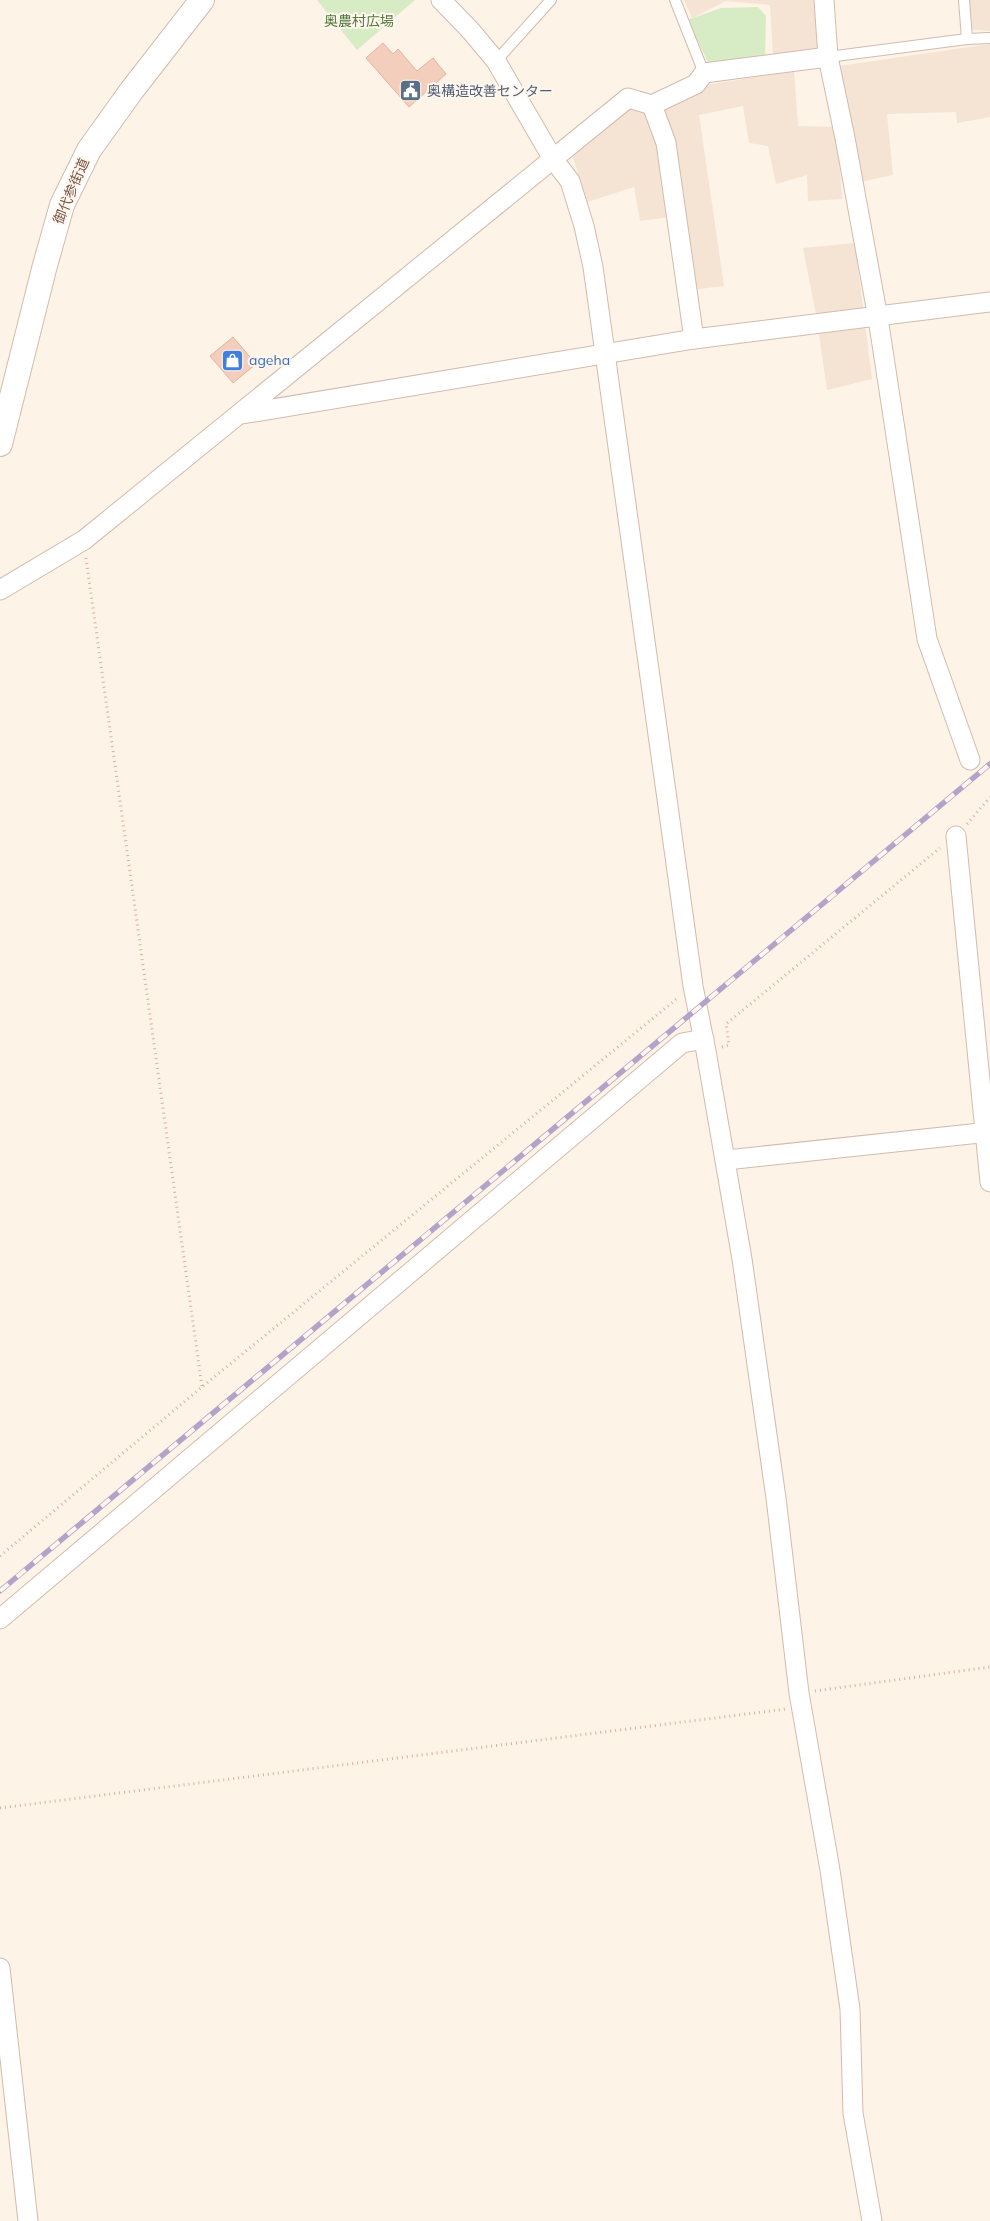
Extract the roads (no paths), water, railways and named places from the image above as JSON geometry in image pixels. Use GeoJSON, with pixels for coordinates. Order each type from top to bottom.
{"type":"FeatureCollection","features":[{"type":"Feature","properties":{"kind":"street","name":"御代参街道"},"geometry":{"type":"LineString","coordinates":[[0,444],[62,205],[89,150],[132,90],[202,0]]}},
{"type":"Feature","properties":{"kind":"street"},"geometry":{"type":"LineString","coordinates":[[441,0],[471,31],[496,61],[553,159],[570,180],[584,226],[592,267],[606,354],[693,986],[726,1160],[742,1259],[776,1498],[800,1700],[830,1870],[850,2009],[853,2113],[872,2221]]}},
{"type":"Feature","properties":{"kind":"street"},"geometry":{"type":"LineString","coordinates":[[824,0],[828,57],[878,318],[927,640],[970,760]]}},
{"type":"Feature","properties":{"kind":"street"},"geometry":{"type":"LineString","coordinates":[[0,590],[84,540],[628,98],[652,105],[696,84],[704,73],[828,57]]}},
{"type":"Feature","properties":{"kind":"street"},"geometry":{"type":"LineString","coordinates":[[652,105],[666,143],[694,339]]}},
{"type":"Feature","properties":{"kind":"street"},"geometry":{"type":"LineString","coordinates":[[240,414],[694,339],[878,318],[990,302]]}},
{"type":"Feature","properties":{"kind":"street"},"geometry":{"type":"LineString","coordinates":[[956,836],[988,1133],[990,1182]]}},
{"type":"Feature","properties":{"kind":"street"},"geometry":{"type":"LineString","coordinates":[[0,1619],[682,1043],[705,1045]]}},
{"type":"Feature","properties":{"kind":"street"},"geometry":{"type":"LineString","coordinates":[[726,1160],[988,1133]]}},
{"type":"Feature","properties":{"kind":"street"},"geometry":{"type":"LineString","coordinates":[[0,1968],[28,2221]]}},
{"type":"Feature","properties":{"kind":"lane"},"geometry":{"type":"LineString","coordinates":[[496,61],[551,0]]}},
{"type":"Feature","properties":{"kind":"lane"},"geometry":{"type":"LineString","coordinates":[[675,0],[704,73]]}},
{"type":"Feature","properties":{"kind":"lane"},"geometry":{"type":"LineString","coordinates":[[964,0],[967,39]]}},
{"type":"Feature","properties":{"kind":"lane"},"geometry":{"type":"LineString","coordinates":[[828,57],[967,39],[990,38]]}},
{"type":"Feature","properties":{"kind":"railway"},"geometry":{"type":"LineString","coordinates":[[0,1591],[990,764]]}},
{"type":"Feature","properties":{"kind":"place","name":"奥構造改善センター"},"geometry":{"type":"Point","coordinates":[411,91]}},
{"type":"Feature","properties":{"kind":"place","name":"ageha"},"geometry":{"type":"Point","coordinates":[233,360]}},
{"type":"Feature","properties":{"kind":"park label","name":"奥農村広場"},"geometry":{"type":"Point","coordinates":[359,21]}}]}
